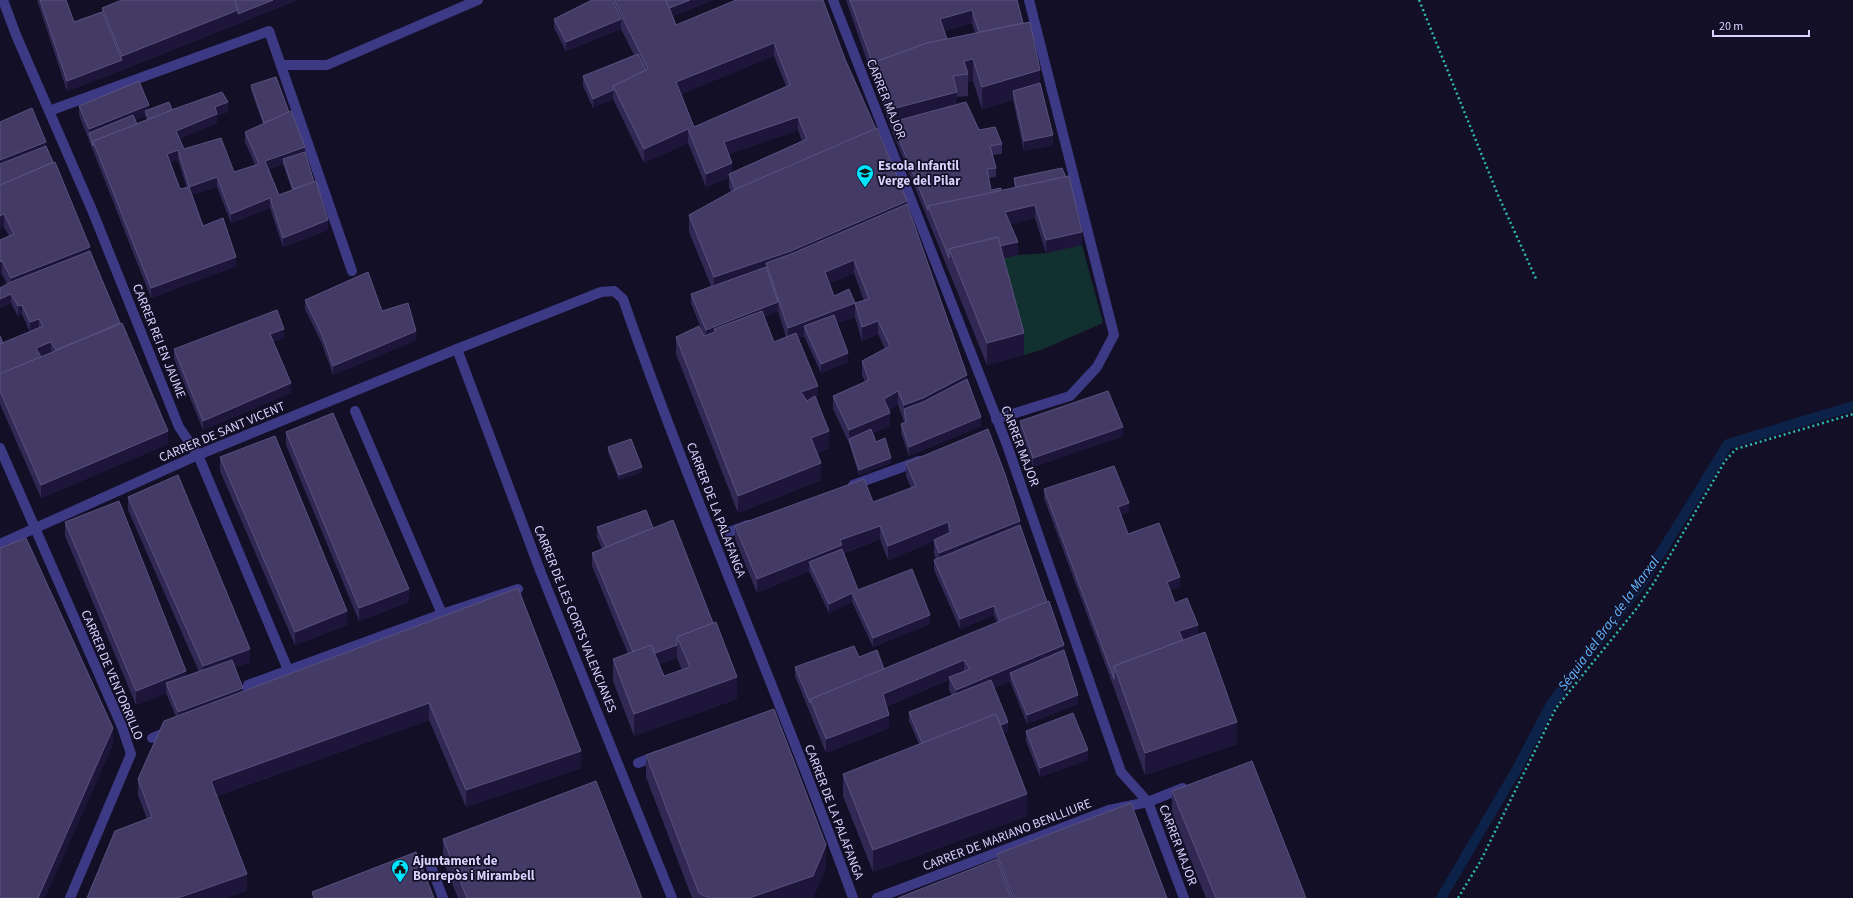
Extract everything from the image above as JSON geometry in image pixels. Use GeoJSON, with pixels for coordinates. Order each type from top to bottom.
{"type":"FeatureCollection","features":[{"type":"Feature","properties":{"kind":"street","name":"CARRER REI EN JAUME"},"geometry":{"type":"LineString","coordinates":[[3,0],[16,35],[92,210],[179,427],[198,455],[296,689]]}},
{"type":"Feature","properties":{"kind":"street"},"geometry":{"type":"LineString","coordinates":[[281,65],[327,65],[478,0]]}},
{"type":"Feature","properties":{"kind":"street","name":"CARRER MAJOR"},"geometry":{"type":"LineString","coordinates":[[833,0],[996,419],[1121,772],[1148,802],[1184,898]]}},
{"type":"Feature","properties":{"kind":"street"},"geometry":{"type":"LineString","coordinates":[[996,419],[1070,396],[1097,367],[1114,335],[1029,0]]}},
{"type":"Feature","properties":{"kind":"street"},"geometry":{"type":"LineString","coordinates":[[49,110],[269,31],[352,271]]}},
{"type":"Feature","properties":{"kind":"street","name":"CARRER DE LA PALAFANGA"},"geometry":{"type":"LineString","coordinates":[[457,349],[601,292],[614,291],[623,299],[712,538],[853,898]]}},
{"type":"Feature","properties":{"kind":"street","name":"CARRER DE SANT VICENT"},"geometry":{"type":"LineString","coordinates":[[0,544],[198,455],[457,349]]}},
{"type":"Feature","properties":{"kind":"street","name":"CARRER DE LES CORTS VALENCIANES"},"geometry":{"type":"LineString","coordinates":[[457,349],[541,573],[672,898]]}},
{"type":"Feature","properties":{"kind":"street"},"geometry":{"type":"LineString","coordinates":[[355,411],[442,614]]}},
{"type":"Feature","properties":{"kind":"street","name":"CARRER DE VENTORRILLO"},"geometry":{"type":"LineString","coordinates":[[0,448],[119,720],[131,754],[70,898]]}},
{"type":"Feature","properties":{"kind":"street"},"geometry":{"type":"LineString","coordinates":[[847,488],[927,457]]}},
{"type":"Feature","properties":{"kind":"street"},"geometry":{"type":"LineString","coordinates":[[729,532],[759,521]]}},
{"type":"Feature","properties":{"kind":"street"},"geometry":{"type":"LineString","coordinates":[[241,705],[248,703],[248,685],[442,614],[518,589]]}},
{"type":"Feature","properties":{"kind":"street"},"geometry":{"type":"LineString","coordinates":[[152,738],[177,727]]}},
{"type":"Feature","properties":{"kind":"street"},"geometry":{"type":"LineString","coordinates":[[638,763],[668,752]]}},
{"type":"Feature","properties":{"kind":"street","name":"CARRER DE MARIANO BENLLIURE"},"geometry":{"type":"LineString","coordinates":[[876,898],[1108,810],[1148,802],[1190,786]]}},
{"type":"Feature","properties":{"kind":"street"},"geometry":{"type":"LineString","coordinates":[[430,864],[443,898]]}},
{"type":"Feature","properties":{"kind":"path"},"geometry":{"type":"LineString","coordinates":[[1419,0],[1498,196],[1537,281]]}},
{"type":"Feature","properties":{"kind":"path"},"geometry":{"type":"LineString","coordinates":[[1458,898],[1480,862],[1556,708],[1637,608],[1655,581],[1725,461],[1736,449],[1853,414]]}},
{"type":"Feature","properties":{"kind":"green space"},"geometry":{"type":"Polygon","coordinates":[[[1082,245],[1103,323],[1041,350],[1024,355],[998,259],[1018,255],[1046,253],[1082,245]]]}},
{"type":"Feature","properties":{"kind":"building"},"geometry":{"type":"Polygon","coordinates":[[[40,0],[66,0],[74,22],[102,12],[122,60],[67,81],[40,0]]]}},
{"type":"Feature","properties":{"kind":"building"},"geometry":{"type":"Polygon","coordinates":[[[122,0],[235,0],[238,10],[122,56],[102,8],[122,0]]]}},
{"type":"Feature","properties":{"kind":"building"},"geometry":{"type":"Polygon","coordinates":[[[235,0],[273,0],[238,14],[235,0]]]}},
{"type":"Feature","properties":{"kind":"building"},"geometry":{"type":"Polygon","coordinates":[[[592,0],[612,0],[621,19],[566,42],[554,19],[592,0]]]}},
{"type":"Feature","properties":{"kind":"building"},"geometry":{"type":"Polygon","coordinates":[[[614,0],[666,0],[676,25],[736,0],[823,0],[845,59],[876,129],[735,190],[729,174],[807,139],[798,117],[724,142],[732,163],[706,174],[688,129],[644,149],[613,86],[648,69],[614,0]],[[774,43],[676,82],[694,127],[790,85],[774,43]]]}},
{"type":"Feature","properties":{"kind":"building"},"geometry":{"type":"Polygon","coordinates":[[[666,0],[690,0],[669,8],[666,0]]]}},
{"type":"Feature","properties":{"kind":"building"},"geometry":{"type":"Polygon","coordinates":[[[850,0],[1017,0],[1023,23],[979,32],[972,10],[940,19],[947,39],[927,43],[875,62],[875,70],[850,0]]]}},
{"type":"Feature","properties":{"kind":"building"},"geometry":{"type":"Polygon","coordinates":[[[1030,22],[1040,70],[982,87],[973,59],[964,61],[968,74],[953,76],[957,92],[892,109],[875,62],[927,43],[1030,22]]]}},
{"type":"Feature","properties":{"kind":"building"},"geometry":{"type":"Polygon","coordinates":[[[638,54],[646,70],[613,86],[613,90],[593,99],[583,76],[638,54]]]}},
{"type":"Feature","properties":{"kind":"building"},"geometry":{"type":"Polygon","coordinates":[[[276,77],[289,112],[264,123],[251,85],[276,77]]]}},
{"type":"Feature","properties":{"kind":"building"},"geometry":{"type":"Polygon","coordinates":[[[139,81],[149,105],[89,129],[79,106],[139,81]]]}},
{"type":"Feature","properties":{"kind":"building"},"geometry":{"type":"Polygon","coordinates":[[[1040,83],[1053,135],[1024,141],[1013,91],[1040,83]]]}},
{"type":"Feature","properties":{"kind":"building"},"geometry":{"type":"Polygon","coordinates":[[[222,92],[228,102],[215,107],[217,114],[176,131],[184,149],[221,138],[234,172],[259,164],[245,132],[291,111],[305,147],[265,161],[279,195],[316,181],[328,220],[283,238],[270,198],[231,214],[217,177],[189,187],[203,226],[223,218],[236,257],[151,288],[93,141],[174,109],[222,92]],[[178,150],[167,154],[180,189],[189,187],[178,150]]]}},
{"type":"Feature","properties":{"kind":"building"},"geometry":{"type":"Polygon","coordinates":[[[169,102],[172,110],[149,119],[145,111],[169,102]]]}},
{"type":"Feature","properties":{"kind":"building"},"geometry":{"type":"Polygon","coordinates":[[[966,102],[979,130],[995,127],[1002,144],[990,146],[996,168],[987,169],[991,190],[1001,188],[1001,191],[928,206],[928,210],[892,122],[966,102]]]}},
{"type":"Feature","properties":{"kind":"building"},"geometry":{"type":"Polygon","coordinates":[[[32,108],[46,142],[0,160],[0,122],[32,108]]]}},
{"type":"Feature","properties":{"kind":"building"},"geometry":{"type":"Polygon","coordinates":[[[133,115],[137,124],[93,141],[93,146],[89,133],[133,115]]]}},
{"type":"Feature","properties":{"kind":"building"},"geometry":{"type":"Polygon","coordinates":[[[877,128],[907,201],[791,251],[714,277],[689,215],[736,189],[877,128]]]}},
{"type":"Feature","properties":{"kind":"building"},"geometry":{"type":"Polygon","coordinates":[[[46,146],[53,162],[0,185],[0,164],[46,146]]]}},
{"type":"Feature","properties":{"kind":"building"},"geometry":{"type":"Polygon","coordinates":[[[305,152],[314,182],[293,189],[283,159],[305,152]]]}},
{"type":"Feature","properties":{"kind":"building"},"geometry":{"type":"Polygon","coordinates":[[[55,162],[90,247],[11,278],[2,261],[0,262],[0,240],[14,234],[4,214],[0,216],[0,185],[55,162]]]}},
{"type":"Feature","properties":{"kind":"building"},"geometry":{"type":"Polygon","coordinates":[[[1062,168],[1066,177],[1016,187],[1014,178],[1062,168]]]}},
{"type":"Feature","properties":{"kind":"building"},"geometry":{"type":"Polygon","coordinates":[[[1069,176],[1082,232],[1046,240],[1035,205],[1005,212],[1018,242],[1000,246],[998,237],[949,249],[949,258],[928,206],[1069,176]]]}},
{"type":"Feature","properties":{"kind":"building"},"geometry":{"type":"Polygon","coordinates":[[[907,204],[967,375],[923,398],[904,405],[898,391],[884,399],[890,413],[849,430],[833,396],[869,380],[862,361],[890,346],[878,321],[862,327],[855,303],[788,328],[766,263],[791,254],[907,204]],[[854,260],[825,272],[834,296],[849,289],[855,303],[869,299],[854,260]]]}},
{"type":"Feature","properties":{"kind":"building"},"geometry":{"type":"Polygon","coordinates":[[[998,237],[1024,333],[987,343],[949,249],[998,237]]]}},
{"type":"Feature","properties":{"kind":"building"},"geometry":{"type":"Polygon","coordinates":[[[90,251],[120,323],[56,350],[51,342],[36,348],[41,357],[0,374],[0,344],[43,326],[39,319],[30,322],[22,305],[18,306],[11,294],[0,299],[0,288],[11,282],[90,251]]]}},
{"type":"Feature","properties":{"kind":"building"},"geometry":{"type":"Polygon","coordinates":[[[766,267],[778,302],[706,330],[691,294],[766,267]]]}},
{"type":"Feature","properties":{"kind":"building"},"geometry":{"type":"Polygon","coordinates":[[[368,272],[382,311],[408,303],[416,331],[333,366],[322,335],[305,300],[368,272]]]}},
{"type":"Feature","properties":{"kind":"building"},"geometry":{"type":"Polygon","coordinates":[[[277,310],[284,329],[270,334],[291,383],[203,421],[174,349],[277,310]]]}},
{"type":"Feature","properties":{"kind":"building"},"geometry":{"type":"Polygon","coordinates":[[[762,311],[774,342],[796,333],[818,386],[801,392],[807,401],[815,396],[829,431],[811,438],[821,463],[738,496],[676,337],[699,326],[704,336],[715,332],[714,329],[762,311]]]}},
{"type":"Feature","properties":{"kind":"building"},"geometry":{"type":"Polygon","coordinates":[[[834,315],[848,353],[821,364],[804,326],[834,315]]]}},
{"type":"Feature","properties":{"kind":"building"},"geometry":{"type":"Polygon","coordinates":[[[122,323],[168,431],[41,485],[0,391],[0,374],[122,323]]]}},
{"type":"Feature","properties":{"kind":"building"},"geometry":{"type":"Polygon","coordinates":[[[0,336],[3,343],[0,344],[0,336]]]}},
{"type":"Feature","properties":{"kind":"building"},"geometry":{"type":"Polygon","coordinates":[[[967,379],[981,417],[909,447],[901,424],[906,422],[904,409],[923,402],[967,379]]]}},
{"type":"Feature","properties":{"kind":"building"},"geometry":{"type":"Polygon","coordinates":[[[1108,391],[1123,427],[1033,458],[1020,421],[1108,391]]]}},
{"type":"Feature","properties":{"kind":"building"},"geometry":{"type":"Polygon","coordinates":[[[333,413],[409,589],[359,608],[286,432],[333,413]]]}},
{"type":"Feature","properties":{"kind":"building"},"geometry":{"type":"Polygon","coordinates":[[[871,429],[876,442],[885,438],[891,458],[859,470],[849,439],[871,429]]]}},
{"type":"Feature","properties":{"kind":"building"},"geometry":{"type":"Polygon","coordinates":[[[988,429],[1005,474],[1020,521],[939,553],[934,540],[951,532],[948,522],[888,546],[880,526],[840,540],[842,545],[757,579],[735,526],[864,479],[873,502],[916,486],[906,463],[988,429]]]}},
{"type":"Feature","properties":{"kind":"building"},"geometry":{"type":"Polygon","coordinates":[[[275,436],[347,611],[295,632],[220,457],[275,436]]]}},
{"type":"Feature","properties":{"kind":"building"},"geometry":{"type":"Polygon","coordinates":[[[631,439],[642,467],[619,475],[608,447],[631,439]]]}},
{"type":"Feature","properties":{"kind":"building"},"geometry":{"type":"Polygon","coordinates":[[[1114,466],[1129,503],[1118,507],[1128,534],[1159,523],[1180,577],[1167,582],[1175,603],[1187,598],[1198,625],[1179,631],[1183,640],[1114,666],[1114,679],[1044,489],[1114,466]]]}},
{"type":"Feature","properties":{"kind":"building"},"geometry":{"type":"Polygon","coordinates":[[[178,475],[250,649],[203,666],[128,497],[178,475]]]}},
{"type":"Feature","properties":{"kind":"building"},"geometry":{"type":"Polygon","coordinates":[[[119,501],[186,671],[136,691],[65,522],[119,501]]]}},
{"type":"Feature","properties":{"kind":"building"},"geometry":{"type":"Polygon","coordinates":[[[646,510],[653,528],[606,547],[597,527],[646,510]]]}},
{"type":"Feature","properties":{"kind":"building"},"geometry":{"type":"Polygon","coordinates":[[[673,520],[713,623],[677,637],[677,645],[655,653],[651,645],[633,652],[592,553],[673,520]]]}},
{"type":"Feature","properties":{"kind":"building"},"geometry":{"type":"Polygon","coordinates":[[[1020,525],[1047,602],[1000,621],[994,606],[960,619],[934,560],[1020,525]]]}},
{"type":"Feature","properties":{"kind":"building"},"geometry":{"type":"Polygon","coordinates":[[[26,538],[113,728],[38,898],[0,898],[0,548],[26,538]]]}},
{"type":"Feature","properties":{"kind":"building"},"geometry":{"type":"Polygon","coordinates":[[[842,549],[858,590],[912,569],[930,615],[873,638],[852,593],[829,604],[809,562],[842,549]]]}},
{"type":"Feature","properties":{"kind":"building"},"geometry":{"type":"Polygon","coordinates":[[[518,588],[581,751],[466,790],[429,703],[211,781],[247,874],[178,898],[87,898],[115,831],[152,817],[138,779],[164,721],[518,588]]]}},
{"type":"Feature","properties":{"kind":"building"},"geometry":{"type":"Polygon","coordinates":[[[1049,601],[1064,645],[956,690],[949,677],[970,669],[964,660],[883,694],[889,715],[826,739],[810,699],[1049,601]]]}},
{"type":"Feature","properties":{"kind":"building"},"geometry":{"type":"Polygon","coordinates":[[[716,622],[737,677],[634,714],[613,659],[651,645],[664,676],[690,667],[677,637],[716,622]]]}},
{"type":"Feature","properties":{"kind":"building"},"geometry":{"type":"Polygon","coordinates":[[[1205,632],[1237,722],[1145,753],[1114,666],[1205,632]]]}},
{"type":"Feature","properties":{"kind":"building"},"geometry":{"type":"Polygon","coordinates":[[[854,646],[859,657],[877,650],[884,669],[810,699],[810,703],[795,667],[854,646]]]}},
{"type":"Feature","properties":{"kind":"building"},"geometry":{"type":"Polygon","coordinates":[[[1064,650],[1078,695],[1027,715],[1010,673],[1064,650]]]}},
{"type":"Feature","properties":{"kind":"building"},"geometry":{"type":"Polygon","coordinates":[[[232,660],[243,688],[178,712],[166,683],[232,660]]]}},
{"type":"Feature","properties":{"kind":"building"},"geometry":{"type":"Polygon","coordinates":[[[991,680],[1008,722],[1001,725],[996,714],[922,743],[909,712],[991,680]]]}},
{"type":"Feature","properties":{"kind":"building"},"geometry":{"type":"Polygon","coordinates":[[[774,709],[826,845],[813,876],[749,898],[709,898],[699,893],[646,755],[774,709]]]}},
{"type":"Feature","properties":{"kind":"building"},"geometry":{"type":"Polygon","coordinates":[[[1073,713],[1088,750],[1040,768],[1026,731],[1073,713]]]}},
{"type":"Feature","properties":{"kind":"building"},"geometry":{"type":"Polygon","coordinates":[[[996,714],[1027,794],[873,850],[843,774],[996,714]]]}},
{"type":"Feature","properties":{"kind":"building"},"geometry":{"type":"Polygon","coordinates":[[[1252,761],[1306,898],[1216,898],[1172,791],[1252,761]]]}},
{"type":"Feature","properties":{"kind":"building"},"geometry":{"type":"Polygon","coordinates":[[[596,781],[642,898],[467,898],[443,839],[596,781]]]}},
{"type":"Feature","properties":{"kind":"building"},"geometry":{"type":"Polygon","coordinates":[[[1131,803],[1167,898],[1013,898],[997,854],[1131,803]]]}},
{"type":"Feature","properties":{"kind":"building"},"geometry":{"type":"Polygon","coordinates":[[[416,852],[434,898],[314,898],[312,892],[416,852]]]}},
{"type":"Feature","properties":{"kind":"building"},"geometry":{"type":"Polygon","coordinates":[[[997,859],[1011,898],[898,898],[997,859]]]}},
{"type":"Feature","properties":{"kind":"waterway","name":"Séquia del Braç de la Marxal"},"geometry":{"type":"LineString","coordinates":[[1441,898],[1517,769],[1551,704],[1644,580],[1728,444],[1853,406]]}},
{"type":"Feature","properties":{"kind":"place","name":"Escola Infantil Verge del Pilar"},"geometry":{"type":"Point","coordinates":[865,188]}},
{"type":"Feature","properties":{"kind":"place","name":"Ajuntament de Bonrepòs i Mirambell"},"geometry":{"type":"Point","coordinates":[400,883]}}]}
